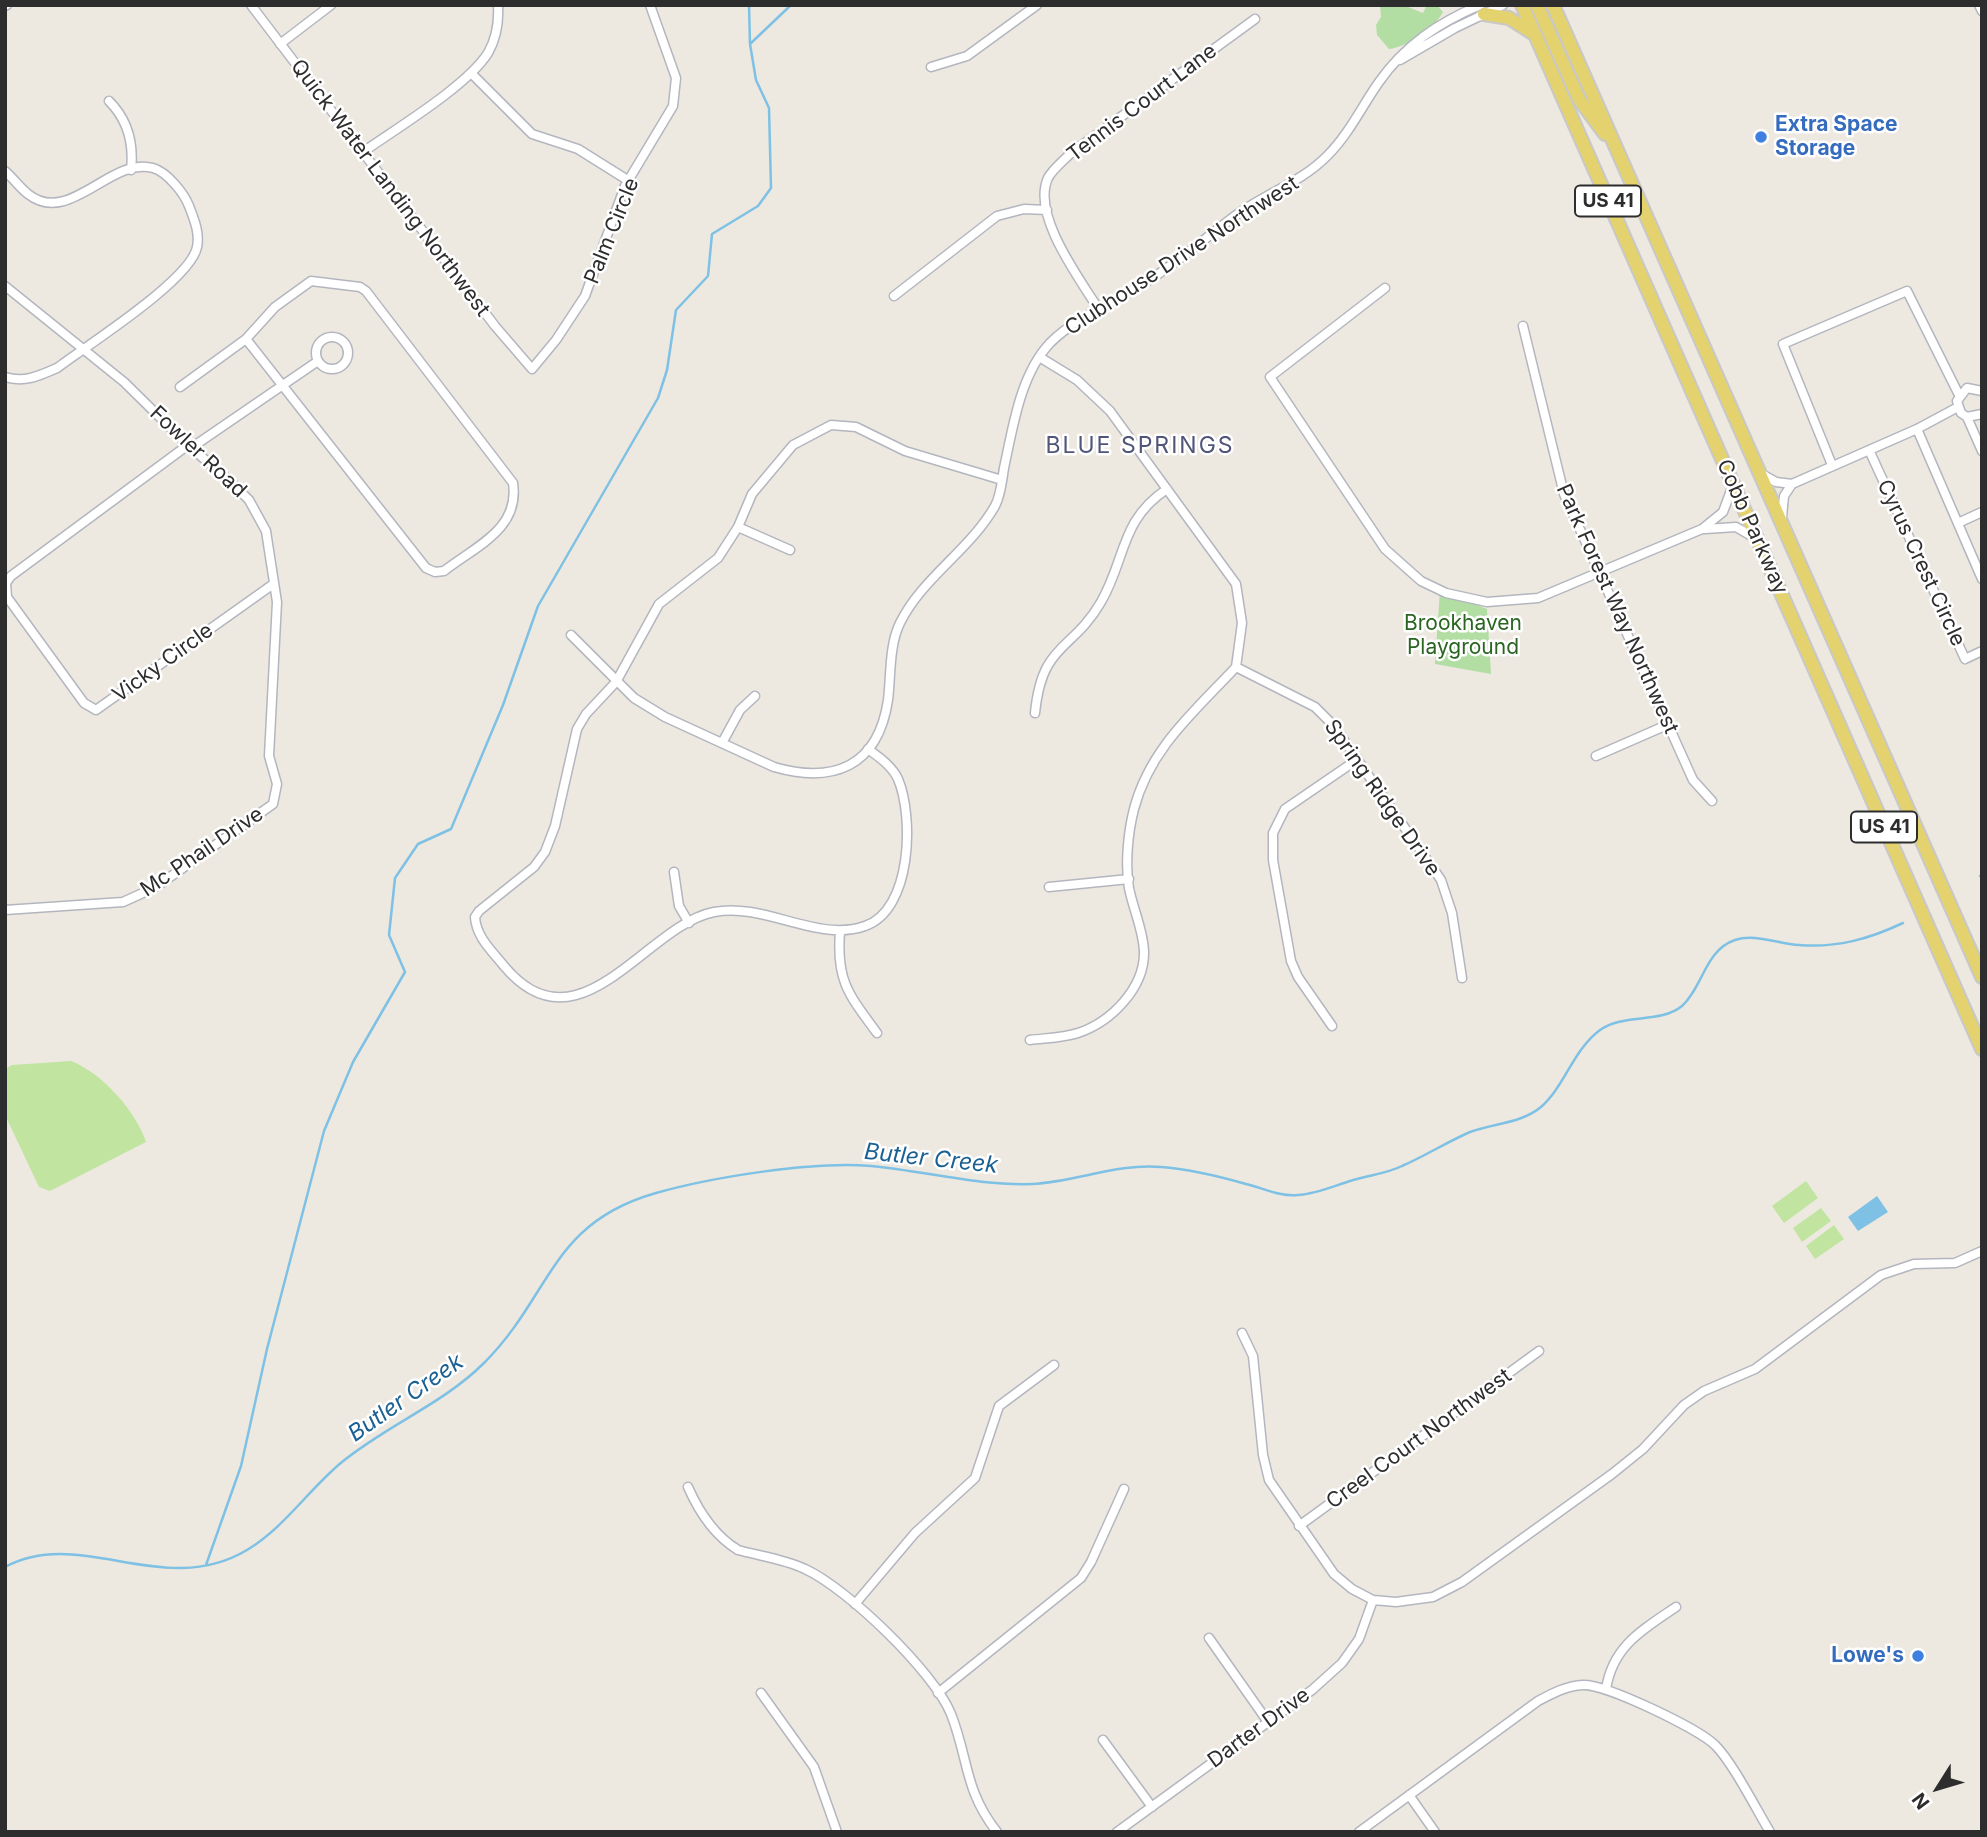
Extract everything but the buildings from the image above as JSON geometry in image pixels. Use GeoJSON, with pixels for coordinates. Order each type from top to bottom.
{"type":"FeatureCollection","features":[{"type":"Feature","properties":{"kind":"main road","name":"Cobb Parkway"},"geometry":{"type":"LineString","coordinates":[[1522,5],[1982,1049]]}},
{"type":"Feature","properties":{"kind":"main road"},"geometry":{"type":"LineString","coordinates":[[1537,5],[1579,99],[1614,145]]}},
{"type":"Feature","properties":{"kind":"main road","name":"Cobb Parkway"},"geometry":{"type":"LineString","coordinates":[[1555,7],[1982,977]]}},
{"type":"Feature","properties":{"kind":"main road"},"geometry":{"type":"LineString","coordinates":[[1482,10],[1509,18],[1535,36]]}},
{"type":"Feature","properties":{"kind":"street","name":"Quick Water Landing Northwest"},"geometry":{"type":"LineString","coordinates":[[251,5],[495,326],[532,369]]}},
{"type":"Feature","properties":{"kind":"street"},"geometry":{"type":"LineString","coordinates":[[280,44],[331,5]]}},
{"type":"Feature","properties":{"kind":"street"},"geometry":{"type":"LineString","coordinates":[[363,152],[471,73],[487,54],[495,38],[498,5]]}},
{"type":"Feature","properties":{"kind":"street","name":"Palm Circle"},"geometry":{"type":"LineString","coordinates":[[532,369],[556,340],[585,296],[629,181],[673,107],[676,78],[650,5]]}},
{"type":"Feature","properties":{"kind":"street"},"geometry":{"type":"LineString","coordinates":[[931,67],[967,57],[1037,5]]}},
{"type":"Feature","properties":{"kind":"street","name":"Clubhouse Drive Northwest"},"geometry":{"type":"LineString","coordinates":[[571,635],[634,698],[665,717],[774,767],[807,775],[839,771],[868,749],[882,725],[888,703],[899,624],[915,600],[974,537],[997,503],[1026,385],[1049,344],[1192,251],[1238,215],[1319,164],[1348,131],[1394,64],[1482,10],[1503,5]]}},
{"type":"Feature","properties":{"kind":"street"},"geometry":{"type":"LineString","coordinates":[[1979,5],[1982,11]]}},
{"type":"Feature","properties":{"kind":"street","name":"Tennis Court Lane"},"geometry":{"type":"LineString","coordinates":[[1099,310],[1056,238],[1043,200],[1048,177],[1070,154],[1255,19]]}},
{"type":"Feature","properties":{"kind":"street"},"geometry":{"type":"LineString","coordinates":[[471,73],[532,134],[578,149],[629,181]]}},
{"type":"Feature","properties":{"kind":"street"},"geometry":{"type":"LineString","coordinates":[[109,101],[118,110],[132,140],[131,170]]}},
{"type":"Feature","properties":{"kind":"street"},"geometry":{"type":"LineString","coordinates":[[5,171],[29,196],[45,201],[83,194],[131,170],[154,168],[170,180],[187,200],[197,226],[197,248],[183,272],[57,368],[33,379],[15,380],[5,377]]}},
{"type":"Feature","properties":{"kind":"street"},"geometry":{"type":"LineString","coordinates":[[894,296],[997,216],[1024,209],[1046,210]]}},
{"type":"Feature","properties":{"kind":"street"},"geometry":{"type":"LineString","coordinates":[[180,387],[246,339],[275,307],[311,281],[328,281],[366,290],[513,483],[510,517],[444,571],[435,572],[426,568],[246,339]]}},
{"type":"Feature","properties":{"kind":"street","name":"Fowler Road"},"geometry":{"type":"LineString","coordinates":[[5,286],[124,382],[249,500],[266,531],[272,553],[272,585],[277,602],[269,756],[277,784],[273,804]]}},
{"type":"Feature","properties":{"kind":"street"},"geometry":{"type":"LineString","coordinates":[[1385,288],[1270,377],[1385,549],[1422,581],[1446,593],[1472,601],[1503,603],[1538,598],[1702,529],[1723,512],[1733,485]]}},
{"type":"Feature","properties":{"kind":"street"},"geometry":{"type":"LineString","coordinates":[[1832,465],[1783,344],[1907,291],[1959,395],[1958,407],[1967,416],[1982,451]]}},
{"type":"Feature","properties":{"kind":"street","name":"Park Forest Way Northwest"},"geometry":{"type":"LineString","coordinates":[[1523,326],[1561,484],[1693,780],[1712,801]]}},
{"type":"Feature","properties":{"kind":"street"},"geometry":{"type":"LineString","coordinates":[[337,337],[347,346],[347,359],[338,368],[326,368],[318,361],[316,348],[324,338],[337,337]]}},
{"type":"Feature","properties":{"kind":"street"},"geometry":{"type":"LineString","coordinates":[[1030,1040],[1081,1032],[1125,1001],[1138,979],[1144,953],[1129,879],[1132,821],[1144,781],[1174,730],[1236,667],[1242,623],[1236,584],[1110,411],[1077,380],[1041,358]]}},
{"type":"Feature","properties":{"kind":"street"},"geometry":{"type":"LineString","coordinates":[[190,447],[318,361]]}},
{"type":"Feature","properties":{"kind":"street"},"geometry":{"type":"LineString","coordinates":[[1959,395],[1967,388],[1982,391]]}},
{"type":"Feature","properties":{"kind":"street"},"geometry":{"type":"LineString","coordinates":[[1782,524],[1784,496],[1792,484],[1917,429],[1958,407]]}},
{"type":"Feature","properties":{"kind":"street"},"geometry":{"type":"LineString","coordinates":[[1967,416],[1982,414]]}},
{"type":"Feature","properties":{"kind":"street"},"geometry":{"type":"LineString","coordinates":[[868,749],[888,765],[901,787],[905,831],[904,877],[893,903],[881,916],[864,926],[840,932],[729,910],[712,912],[689,923],[605,983],[571,996],[541,992],[514,977],[484,942],[475,924],[476,915],[484,905],[534,867],[545,852],[555,825],[578,729],[586,714],[616,682],[659,604],[718,558],[738,527],[752,494],[793,446],[831,425],[856,427],[905,451],[1002,480]]}},
{"type":"Feature","properties":{"kind":"street"},"geometry":{"type":"LineString","coordinates":[[1917,429],[1982,579]]}},
{"type":"Feature","properties":{"kind":"street","name":"Vicky Circle"},"geometry":{"type":"LineString","coordinates":[[190,447],[11,576],[6,583],[7,597],[84,704],[96,710],[272,585]]}},
{"type":"Feature","properties":{"kind":"street","name":"Cyrus Crest Circle"},"geometry":{"type":"LineString","coordinates":[[1869,450],[1965,659],[1982,651]]}},
{"type":"Feature","properties":{"kind":"street"},"geometry":{"type":"LineString","coordinates":[[1759,472],[1776,482],[1792,484]]}},
{"type":"Feature","properties":{"kind":"street"},"geometry":{"type":"LineString","coordinates":[[1035,713],[1042,673],[1060,647],[1101,602],[1138,513],[1167,489]]}},
{"type":"Feature","properties":{"kind":"street"},"geometry":{"type":"LineString","coordinates":[[1958,523],[1982,512]]}},
{"type":"Feature","properties":{"kind":"street"},"geometry":{"type":"LineString","coordinates":[[738,527],[790,550]]}},
{"type":"Feature","properties":{"kind":"street"},"geometry":{"type":"LineString","coordinates":[[1702,529],[1736,527],[1756,538]]}},
{"type":"Feature","properties":{"kind":"street","name":"Spring Ridge Drive"},"geometry":{"type":"LineString","coordinates":[[1236,667],[1315,707],[1334,726],[1358,759],[1441,880],[1452,913],[1462,978]]}},
{"type":"Feature","properties":{"kind":"street"},"geometry":{"type":"LineString","coordinates":[[723,743],[740,710],[755,696]]}},
{"type":"Feature","properties":{"kind":"street"},"geometry":{"type":"LineString","coordinates":[[1596,756],[1667,725]]}},
{"type":"Feature","properties":{"kind":"street"},"geometry":{"type":"LineString","coordinates":[[1332,1026],[1305,988],[1292,961],[1273,860],[1273,833],[1285,809],[1358,759]]}},
{"type":"Feature","properties":{"kind":"street","name":"Mc Phail Drive"},"geometry":{"type":"LineString","coordinates":[[5,910],[123,902],[156,887],[273,804]]}},
{"type":"Feature","properties":{"kind":"street"},"geometry":{"type":"LineString","coordinates":[[674,872],[679,906],[689,923]]}},
{"type":"Feature","properties":{"kind":"street"},"geometry":{"type":"LineString","coordinates":[[1049,887],[1129,879]]}},
{"type":"Feature","properties":{"kind":"street"},"geometry":{"type":"LineString","coordinates":[[840,932],[839,969],[844,987],[877,1033]]}},
{"type":"Feature","properties":{"kind":"street"},"geometry":{"type":"LineString","coordinates":[[1242,1333],[1253,1356],[1263,1455],[1269,1480],[1334,1574],[1352,1589],[1373,1600],[1396,1602],[1433,1597],[1462,1582],[1612,1474],[1643,1449],[1684,1405],[1704,1391],[1755,1369],[1881,1275],[1913,1264],[1955,1263],[1980,1252]]}},
{"type":"Feature","properties":{"kind":"street","name":"Creel Court Northwest"},"geometry":{"type":"LineString","coordinates":[[1299,1526],[1539,1351]]}},
{"type":"Feature","properties":{"kind":"street"},"geometry":{"type":"LineString","coordinates":[[855,1604],[915,1533],[975,1478],[999,1406],[1054,1365]]}},
{"type":"Feature","properties":{"kind":"street"},"geometry":{"type":"LineString","coordinates":[[688,1487],[710,1525],[729,1544],[738,1550],[806,1569],[855,1604],[918,1668],[938,1693],[950,1714],[969,1784],[978,1806],[998,1832]]}},
{"type":"Feature","properties":{"kind":"street"},"geometry":{"type":"LineString","coordinates":[[938,1693],[1080,1577],[1091,1562],[1124,1489]]}},
{"type":"Feature","properties":{"kind":"street","name":"Darter Drive"},"geometry":{"type":"LineString","coordinates":[[1117,1832],[1312,1690],[1353,1651],[1373,1600]]}},
{"type":"Feature","properties":{"kind":"street"},"geometry":{"type":"LineString","coordinates":[[1606,1689],[1609,1672],[1623,1646],[1634,1635],[1676,1607]]}},
{"type":"Feature","properties":{"kind":"street"},"geometry":{"type":"LineString","coordinates":[[1209,1637],[1268,1722]]}},
{"type":"Feature","properties":{"kind":"street"},"geometry":{"type":"LineString","coordinates":[[1359,1832],[1538,1701],[1564,1687],[1586,1684],[1606,1689],[1685,1724],[1716,1746],[1770,1832]]}},
{"type":"Feature","properties":{"kind":"street"},"geometry":{"type":"LineString","coordinates":[[761,1693],[814,1767],[837,1832]]}},
{"type":"Feature","properties":{"kind":"street"},"geometry":{"type":"LineString","coordinates":[[1103,1740],[1152,1807]]}},
{"type":"Feature","properties":{"kind":"street"},"geometry":{"type":"LineString","coordinates":[[1409,1795],[1435,1832]]}},
{"type":"Feature","properties":{"kind":"green space"},"geometry":{"type":"Polygon","coordinates":[[[1380,5],[1403,5],[1423,13],[1427,5],[1437,5],[1443,12],[1420,36],[1404,45],[1389,49],[1377,35],[1376,25],[1381,17],[1380,5]]]}},
{"type":"Feature","properties":{"kind":"green space","name":"Brookhaven Playground"},"geometry":{"type":"Polygon","coordinates":[[[1440,590],[1487,609],[1491,674],[1435,664],[1440,590]]]}},
{"type":"Feature","properties":{"kind":"green space"},"geometry":{"type":"Polygon","coordinates":[[[71,1061],[94,1074],[116,1094],[134,1118],[146,1142],[50,1191],[39,1187],[5,1115],[5,1069],[12,1065],[71,1061]]]}},
{"type":"Feature","properties":{"kind":"green space"},"geometry":{"type":"Polygon","coordinates":[[[1806,1181],[1818,1198],[1784,1223],[1772,1206],[1806,1181]]]}},
{"type":"Feature","properties":{"kind":"green space"},"geometry":{"type":"Polygon","coordinates":[[[1821,1208],[1831,1221],[1802,1242],[1793,1228],[1821,1208]]]}},
{"type":"Feature","properties":{"kind":"green space"},"geometry":{"type":"Polygon","coordinates":[[[1834,1225],[1844,1239],[1815,1259],[1806,1246],[1834,1225]]]}},
{"type":"Feature","properties":{"kind":"water"},"geometry":{"type":"Polygon","coordinates":[[[1877,1196],[1888,1212],[1858,1231],[1848,1217],[1877,1196]]]}},
{"type":"Feature","properties":{"kind":"waterway"},"geometry":{"type":"LineString","coordinates":[[206,1565],[241,1466],[267,1349],[324,1131],[353,1062],[405,972],[389,935],[395,878],[418,844],[451,829],[503,705],[538,606],[658,398],[667,370],[676,310],[708,276],[712,234],[758,206],[771,188],[769,108],[756,80],[750,44],[749,5]]}},
{"type":"Feature","properties":{"kind":"waterway"},"geometry":{"type":"LineString","coordinates":[[750,44],[791,5]]}},
{"type":"Feature","properties":{"kind":"waterway","name":"Butler Creek"},"geometry":{"type":"LineString","coordinates":[[5,1567],[34,1557],[63,1554],[154,1567],[185,1568],[216,1563],[247,1550],[285,1519],[342,1462],[451,1391],[484,1363],[507,1337],[573,1242],[594,1223],[621,1206],[656,1193],[705,1181],[763,1172],[847,1165],[1012,1184],[1048,1183],[1145,1166],[1182,1169],[1285,1195],[1325,1190],[1396,1169],[1470,1132],[1533,1113],[1557,1089],[1583,1048],[1600,1030],[1620,1022],[1673,1012],[1689,998],[1717,952],[1735,940],[1758,938],[1813,946],[1840,944],[1878,934],[1903,923]]}},
{"type":"Feature","properties":{"kind":"place","name":"Extra Space Storage"},"geometry":{"type":"Point","coordinates":[1761,137]}},
{"type":"Feature","properties":{"kind":"place","name":"Lowe's"},"geometry":{"type":"Point","coordinates":[1918,1656]}},
{"type":"Feature","properties":{"kind":"district","name":"BLUE SPRINGS"},"geometry":{"type":"Point","coordinates":[1140,446]}}]}
